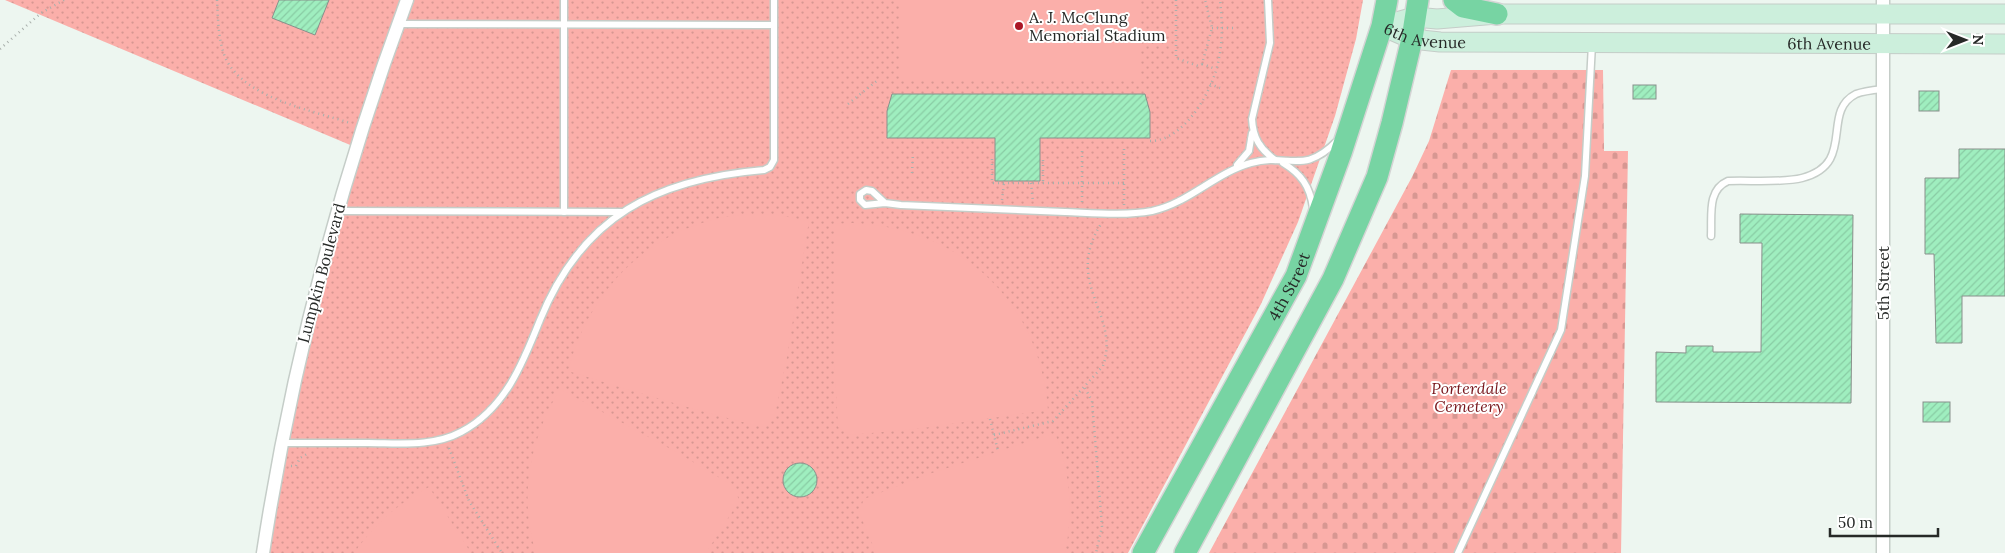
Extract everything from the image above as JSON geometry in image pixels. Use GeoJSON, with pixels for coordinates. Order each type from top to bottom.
{"type":"FeatureCollection","features":[{"type":"Feature","properties":{"kind":"highway","name":"4th Street"},"geometry":{"type":"LineString","coordinates":[[1143,553],[1296,276],[1348,130],[1382,26],[1387,0]]}},
{"type":"Feature","properties":{"kind":"highway"},"geometry":{"type":"LineString","coordinates":[[1454,0],[1463,7],[1497,14]]}},
{"type":"Feature","properties":{"kind":"highway"},"geometry":{"type":"LineString","coordinates":[[1185,553],[1333,279],[1377,177],[1412,39],[1416,9]]}},
{"type":"Feature","properties":{"kind":"main road","name":"6th Avenue"},"geometry":{"type":"LineString","coordinates":[[1382,26],[1416,9],[1437,19],[1497,14],[1883,6],[2005,14]]}},
{"type":"Feature","properties":{"kind":"main road","name":"6th Avenue"},"geometry":{"type":"LineString","coordinates":[[1382,26],[1412,39],[1440,42],[2005,44]]}},
{"type":"Feature","properties":{"kind":"street","name":"Lumpkin Boulevard"},"geometry":{"type":"LineString","coordinates":[[263,553],[281,443],[303,340],[336,211],[362,127],[407,0]]}},
{"type":"Feature","properties":{"kind":"street","name":"5th Street"},"geometry":{"type":"LineString","coordinates":[[1883,6],[1883,553]]}},
{"type":"Feature","properties":{"kind":"lane"},"geometry":{"type":"LineString","coordinates":[[564,0],[564,212]]}},
{"type":"Feature","properties":{"kind":"lane"},"geometry":{"type":"LineString","coordinates":[[281,443],[427,442],[449,437],[470,426],[493,406],[512,382],[554,290],[574,257],[598,230],[646,200],[689,183],[723,174],[764,170],[772,165],[774,0]]}},
{"type":"Feature","properties":{"kind":"lane"},"geometry":{"type":"LineString","coordinates":[[1233,169],[1249,151],[1252,112],[1267,62],[1270,42],[1268,0]]}},
{"type":"Feature","properties":{"kind":"lane"},"geometry":{"type":"LineString","coordinates":[[398,24],[774,25]]}},
{"type":"Feature","properties":{"kind":"lane"},"geometry":{"type":"LineString","coordinates":[[1458,553],[1562,330],[1585,176],[1592,42]]}},
{"type":"Feature","properties":{"kind":"lane"},"geometry":{"type":"LineString","coordinates":[[1711,236],[1712,198],[1718,186],[1728,181],[1802,178],[1817,172],[1833,156],[1840,110],[1848,99],[1858,93],[1883,89]]}},
{"type":"Feature","properties":{"kind":"lane"},"geometry":{"type":"LineString","coordinates":[[1252,129],[1262,149],[1298,173],[1308,186],[1312,203],[1313,229]]}},
{"type":"Feature","properties":{"kind":"lane"},"geometry":{"type":"LineString","coordinates":[[885,203],[1034,211],[1106,213],[1151,211],[1172,204],[1233,169],[1256,161],[1302,162],[1318,156],[1348,130]]}},
{"type":"Feature","properties":{"kind":"lane"},"geometry":{"type":"LineString","coordinates":[[336,211],[624,212]]}},
{"type":"Feature","properties":{"kind":"path"},"geometry":{"type":"LineString","coordinates":[[0,49],[41,13],[64,0]]}},
{"type":"Feature","properties":{"kind":"path"},"geometry":{"type":"LineString","coordinates":[[217,0],[218,25],[225,57],[241,79],[275,98],[362,127]]}},
{"type":"Feature","properties":{"kind":"path"},"geometry":{"type":"LineString","coordinates":[[1176,0],[1176,58],[1195,66],[1202,64],[1216,69]]}},
{"type":"Feature","properties":{"kind":"path"},"geometry":{"type":"LineString","coordinates":[[1202,64],[1212,28],[1204,0]]}},
{"type":"Feature","properties":{"kind":"path"},"geometry":{"type":"LineString","coordinates":[[1150,141],[1164,139],[1182,127],[1194,112],[1210,84],[1216,69],[1220,49],[1220,0]]}},
{"type":"Feature","properties":{"kind":"path"},"geometry":{"type":"LineString","coordinates":[[1212,28],[1234,28]]}},
{"type":"Feature","properties":{"kind":"path"},"geometry":{"type":"LineString","coordinates":[[848,104],[878,80]]}},
{"type":"Feature","properties":{"kind":"path"},"geometry":{"type":"LineString","coordinates":[[1210,84],[1220,88]]}},
{"type":"Feature","properties":{"kind":"path"},"geometry":{"type":"LineString","coordinates":[[1082,149],[1082,212]]}},
{"type":"Feature","properties":{"kind":"path"},"geometry":{"type":"LineString","coordinates":[[1124,149],[1124,212]]}},
{"type":"Feature","properties":{"kind":"path"},"geometry":{"type":"LineString","coordinates":[[912,153],[912,174]]}},
{"type":"Feature","properties":{"kind":"path"},"geometry":{"type":"LineString","coordinates":[[992,160],[992,183],[1124,183]]}},
{"type":"Feature","properties":{"kind":"path"},"geometry":{"type":"LineString","coordinates":[[1043,160],[1043,183]]}},
{"type":"Feature","properties":{"kind":"path"},"geometry":{"type":"LineString","coordinates":[[1001,209],[1004,183]]}},
{"type":"Feature","properties":{"kind":"path"},"geometry":{"type":"LineString","coordinates":[[1031,183],[1034,211]]}},
{"type":"Feature","properties":{"kind":"path"},"geometry":{"type":"LineString","coordinates":[[994,435],[1053,421],[1097,375],[1106,358],[1106,336],[1090,284],[1088,257],[1092,238],[1106,213]]}},
{"type":"Feature","properties":{"kind":"path"},"geometry":{"type":"LineString","coordinates":[[1085,388],[1092,401],[1102,527],[1096,553]]}},
{"type":"Feature","properties":{"kind":"path"},"geometry":{"type":"LineString","coordinates":[[990,419],[998,451]]}},
{"type":"Feature","properties":{"kind":"path"},"geometry":{"type":"LineString","coordinates":[[449,448],[469,501],[502,553]]}},
{"type":"Feature","properties":{"kind":"green space"},"geometry":{"type":"Polygon","coordinates":[[[5,0],[1363,0],[1356,39],[1335,116],[1298,222],[1261,304],[1128,553],[263,553],[267,524],[355,147],[5,0]]]}},
{"type":"Feature","properties":{"kind":"green space"},"geometry":{"type":"Polygon","coordinates":[[[900,0],[1139,0],[1139,80],[900,80],[900,0]]]}},
{"type":"Feature","properties":{"kind":"green space","name":"Porterdale Cemetery"},"geometry":{"type":"Polygon","coordinates":[[[1451,70],[1603,70],[1604,151],[1628,151],[1621,553],[1209,553],[1412,177],[1429,141],[1451,70]]]}},
{"type":"Feature","properties":{"kind":"green space"},"geometry":{"type":"Polygon","coordinates":[[[773,214],[809,221],[787,357],[774,419],[762,427],[689,408],[568,371],[588,319],[602,296],[638,257],[685,229],[712,220],[734,216],[773,214]]]}},
{"type":"Feature","properties":{"kind":"green space"},"geometry":{"type":"Polygon","coordinates":[[[852,223],[891,228],[927,239],[960,256],[988,278],[1011,304],[1029,336],[1042,371],[1048,410],[916,429],[849,435],[838,427],[834,356],[834,224],[852,223]]]}},
{"type":"Feature","properties":{"kind":"green space"},"geometry":{"type":"Polygon","coordinates":[[[560,389],[678,453],[735,487],[739,501],[706,553],[536,553],[528,511],[530,469],[534,448],[541,428],[560,389]]]}},
{"type":"Feature","properties":{"kind":"green space"},"geometry":{"type":"Polygon","coordinates":[[[1055,433],[1064,462],[1069,492],[1068,538],[1065,553],[876,553],[859,512],[864,499],[929,474],[1055,433]]]}},
{"type":"Feature","properties":{"kind":"green space"},"geometry":{"type":"Polygon","coordinates":[[[429,487],[471,553],[354,553],[387,516],[407,500],[429,487]]]}},
{"type":"Feature","properties":{"kind":"building"},"geometry":{"type":"Polygon","coordinates":[[[279,0],[329,0],[315,35],[272,18],[279,0]]]}},
{"type":"Feature","properties":{"kind":"building"},"geometry":{"type":"Polygon","coordinates":[[[1633,85],[1656,85],[1656,99],[1633,99],[1633,85]]]}},
{"type":"Feature","properties":{"kind":"building"},"geometry":{"type":"Polygon","coordinates":[[[1919,91],[1939,91],[1939,111],[1919,111],[1919,91]]]}},
{"type":"Feature","properties":{"kind":"building"},"geometry":{"type":"Polygon","coordinates":[[[892,94],[1145,94],[1150,112],[1150,138],[1040,138],[1040,181],[995,181],[995,138],[887,138],[887,111],[892,94]]]}},
{"type":"Feature","properties":{"kind":"building"},"geometry":{"type":"Polygon","coordinates":[[[1959,149],[2005,149],[2005,296],[1962,296],[1962,343],[1936,343],[1934,254],[1925,254],[1925,178],[1959,178],[1959,149]]]}},
{"type":"Feature","properties":{"kind":"building"},"geometry":{"type":"Polygon","coordinates":[[[1740,214],[1853,215],[1851,403],[1656,402],[1656,352],[1686,353],[1686,346],[1713,346],[1713,352],[1761,352],[1762,243],[1740,243],[1740,214]]]}},
{"type":"Feature","properties":{"kind":"building"},"geometry":{"type":"Polygon","coordinates":[[[1923,402],[1950,402],[1950,422],[1923,422],[1923,402]]]}},
{"type":"Feature","properties":{"kind":"building"},"geometry":{"type":"Polygon","coordinates":[[[800,463],[812,468],[817,480],[812,492],[800,497],[788,492],[783,480],[788,468],[800,463]]]}},
{"type":"Feature","properties":{"kind":"place","name":"A. J. McClung Memorial Stadium"},"geometry":{"type":"Point","coordinates":[1019,26]}}]}
